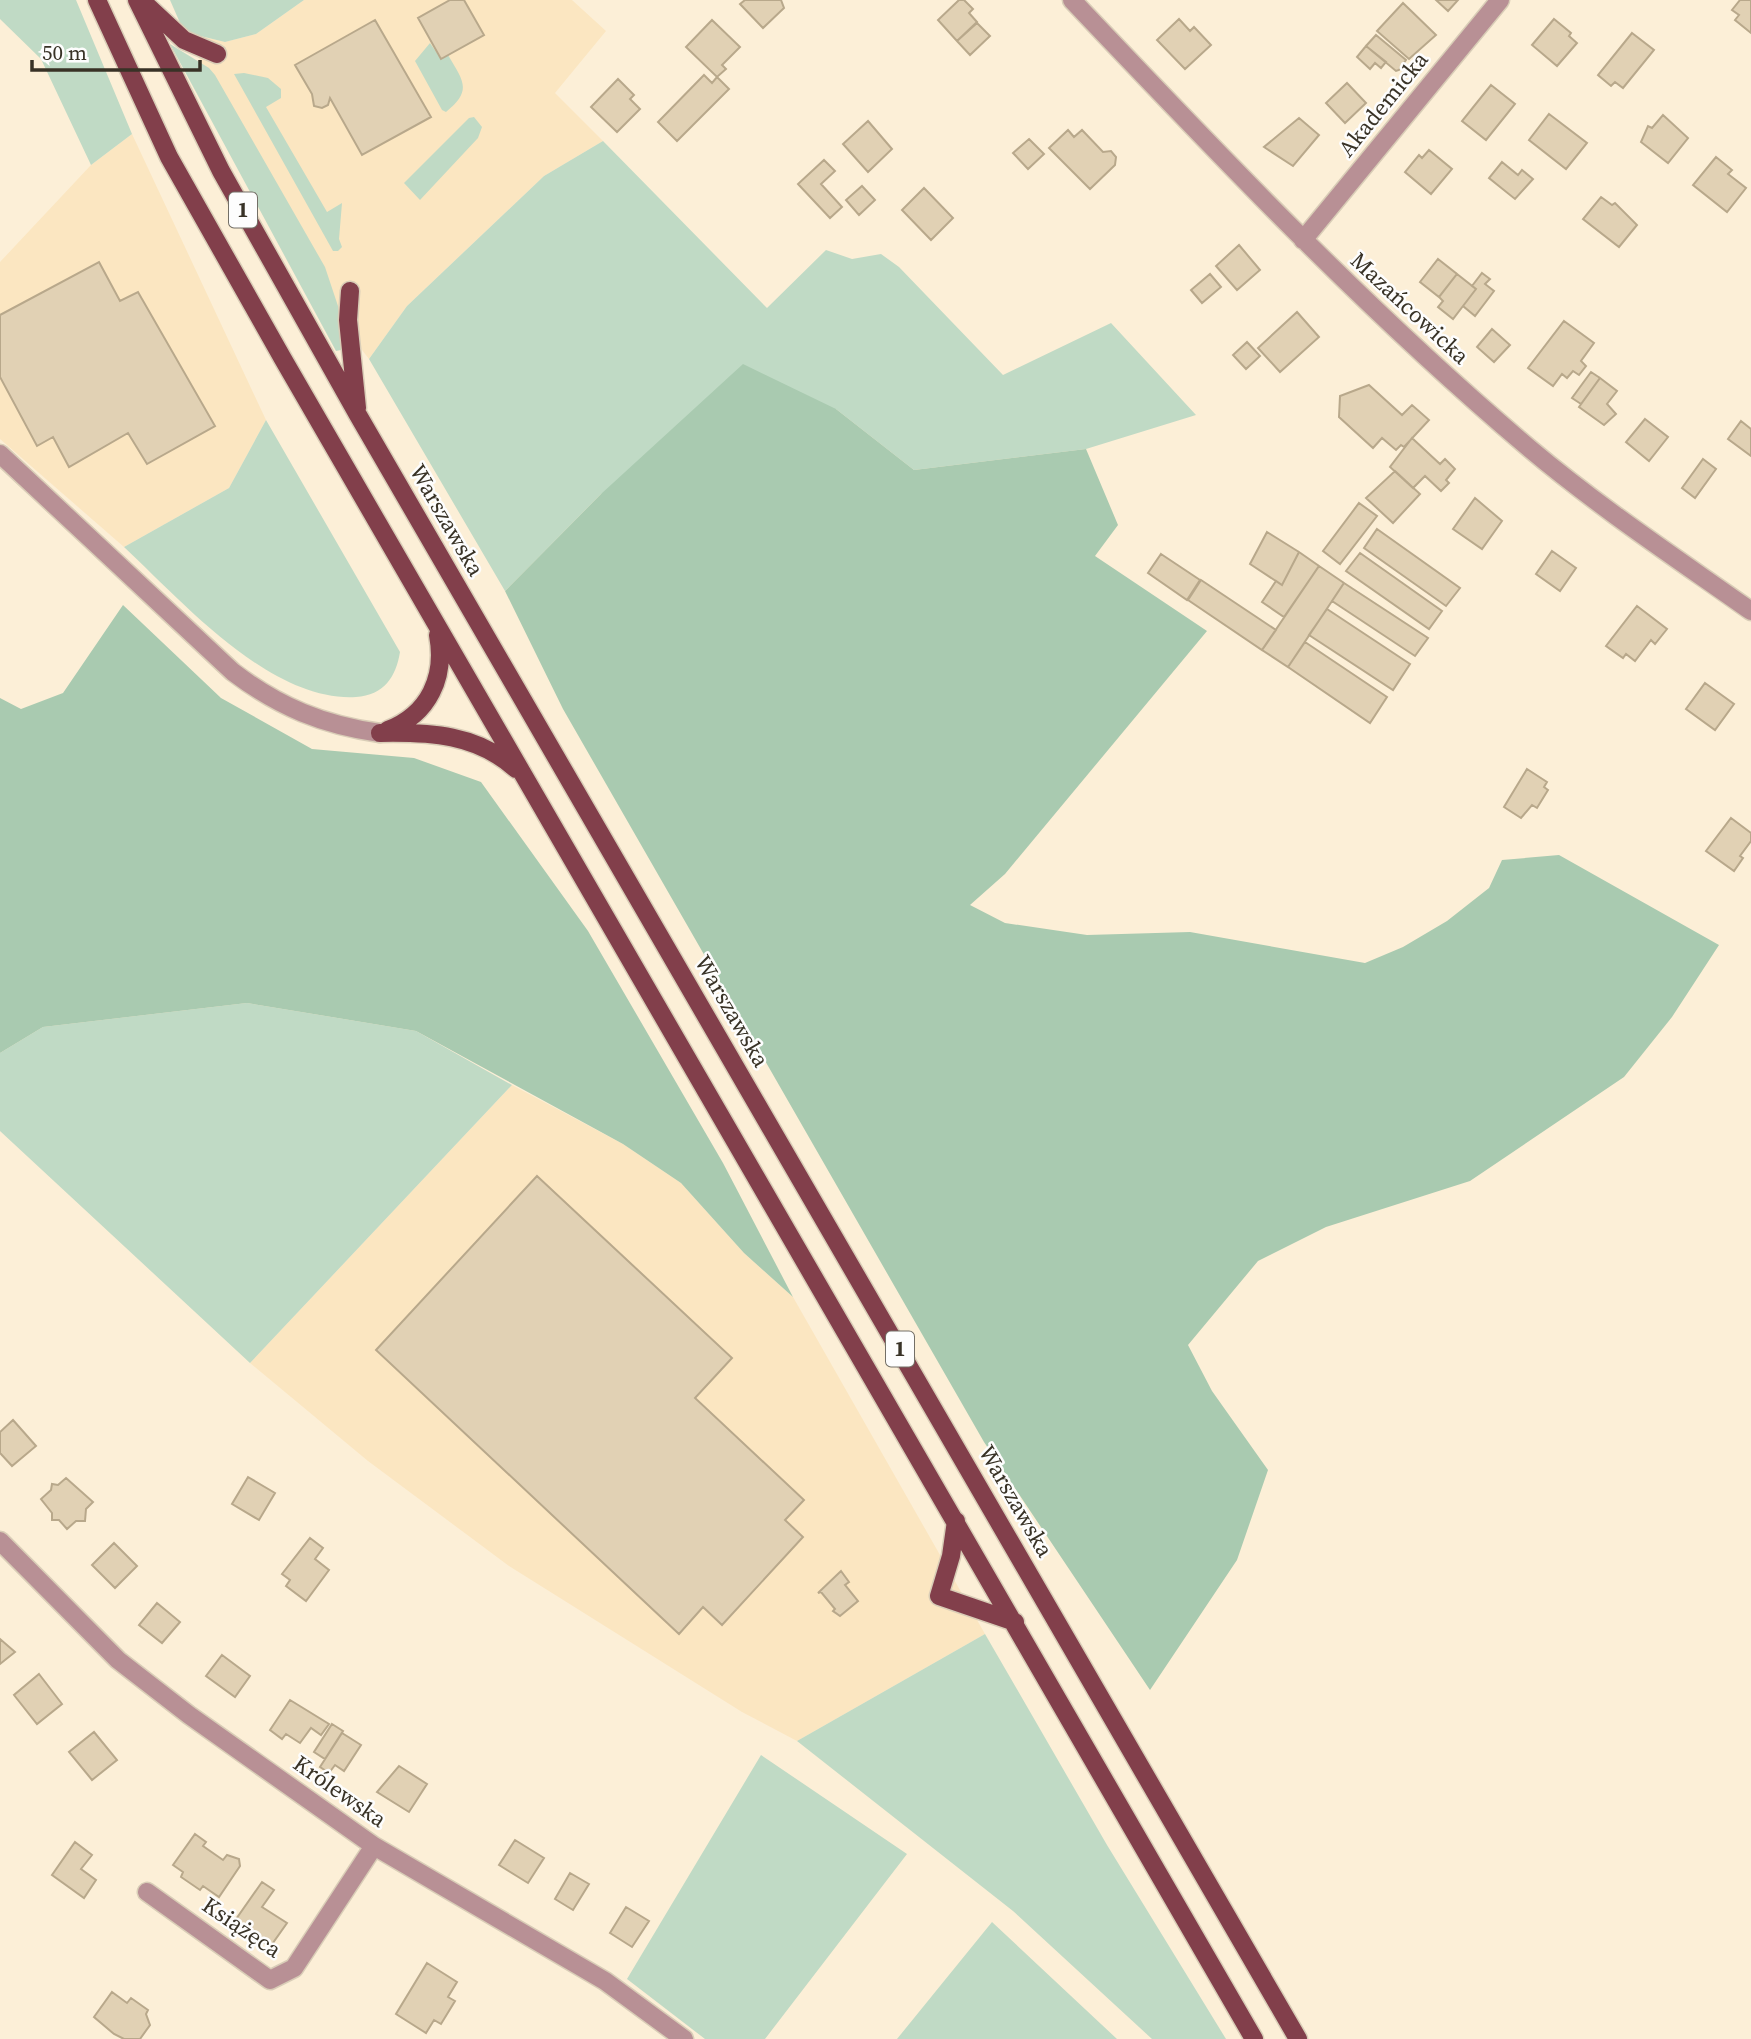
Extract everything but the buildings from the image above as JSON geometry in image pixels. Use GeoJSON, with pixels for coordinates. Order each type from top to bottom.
{"type":"FeatureCollection","features":[{"type":"Feature","properties":{"kind":"main road","name":"1"},"geometry":{"type":"LineString","coordinates":[[97,0],[169,157],[1254,2039]]}},
{"type":"Feature","properties":{"kind":"main road"},"geometry":{"type":"LineString","coordinates":[[139,0],[184,40],[217,54]]}},
{"type":"Feature","properties":{"kind":"main road","name":"Warszawska"},"geometry":{"type":"LineString","coordinates":[[139,0],[221,171],[358,415],[1298,2039]]}},
{"type":"Feature","properties":{"kind":"main road"},"geometry":{"type":"LineString","coordinates":[[351,291],[348,320],[358,415]]}},
{"type":"Feature","properties":{"kind":"main road"},"geometry":{"type":"LineString","coordinates":[[380,733],[415,715],[425,705],[435,687],[441,649],[429,612]]}},
{"type":"Feature","properties":{"kind":"main road"},"geometry":{"type":"LineString","coordinates":[[380,733],[429,732],[462,739],[496,754],[524,776]]}},
{"type":"Feature","properties":{"kind":"main road"},"geometry":{"type":"LineString","coordinates":[[956,1521],[951,1556],[939,1596],[1014,1622]]}},
{"type":"Feature","properties":{"kind":"street","name":"Mazańcowicka"},"geometry":{"type":"LineString","coordinates":[[1072,0],[1303,240],[1453,383],[1531,450],[1612,514],[1751,611]]}},
{"type":"Feature","properties":{"kind":"street","name":"Akademicka"},"geometry":{"type":"LineString","coordinates":[[1303,240],[1500,0]]}},
{"type":"Feature","properties":{"kind":"street"},"geometry":{"type":"LineString","coordinates":[[0,454],[233,672],[263,695],[318,721],[380,733]]}},
{"type":"Feature","properties":{"kind":"street","name":"Królewska"},"geometry":{"type":"LineString","coordinates":[[0,1541],[118,1660],[189,1715],[374,1846],[605,1980],[684,2039]]}},
{"type":"Feature","properties":{"kind":"street","name":"Książęca"},"geometry":{"type":"LineString","coordinates":[[147,1892],[270,1980],[295,1968],[374,1846]]}},
{"type":"Feature","properties":{"kind":"shaded area"},"geometry":{"type":"Polygon","coordinates":[[[304,0],[572,0],[606,31],[555,93],[603,141],[544,176],[407,306],[369,359],[317,292],[218,92],[184,32],[225,42],[256,34],[304,0]]]}},
{"type":"Feature","properties":{"kind":"shaded area"},"geometry":{"type":"Polygon","coordinates":[[[132,134],[266,420],[229,488],[124,547],[0,439],[0,262],[91,165],[132,134]]]}},
{"type":"Feature","properties":{"kind":"shaded area"},"geometry":{"type":"Polygon","coordinates":[[[512,1085],[623,1144],[681,1183],[744,1253],[793,1297],[985,1634],[797,1741],[742,1712],[509,1566],[368,1461],[250,1363],[512,1085]]]}},
{"type":"Feature","properties":{"kind":"green space"},"geometry":{"type":"Polygon","coordinates":[[[0,0],[76,0],[132,134],[91,165],[41,59],[0,19],[0,0]]]}},
{"type":"Feature","properties":{"kind":"green space"},"geometry":{"type":"Polygon","coordinates":[[[170,0],[304,0],[256,34],[225,42],[184,32],[170,0]]]}},
{"type":"Feature","properties":{"kind":"green space"},"geometry":{"type":"Polygon","coordinates":[[[430,43],[441,59],[448,55],[463,85],[460,97],[446,112],[442,110],[415,61],[430,43]]]}},
{"type":"Feature","properties":{"kind":"green space"},"geometry":{"type":"Polygon","coordinates":[[[170,44],[209,68],[215,75],[325,267],[338,306],[341,350],[336,351],[170,44]]]}},
{"type":"Feature","properties":{"kind":"green space"},"geometry":{"type":"Polygon","coordinates":[[[244,73],[268,78],[281,89],[281,98],[266,107],[327,212],[342,203],[339,239],[342,247],[338,251],[333,251],[234,74],[244,73]]]}},
{"type":"Feature","properties":{"kind":"green space"},"geometry":{"type":"Polygon","coordinates":[[[474,117],[482,127],[478,138],[420,200],[404,183],[469,118],[474,117]]]}},
{"type":"Feature","properties":{"kind":"green space"},"geometry":{"type":"Polygon","coordinates":[[[603,141],[767,308],[826,250],[852,259],[881,254],[899,267],[1003,375],[1111,323],[1196,415],[1086,449],[914,470],[836,409],[601,494],[505,591],[369,359],[407,306],[544,176],[603,141]]]}},
{"type":"Feature","properties":{"kind":"green space"},"geometry":{"type":"Polygon","coordinates":[[[743,364],[836,409],[914,470],[1086,449],[1118,525],[1095,556],[1207,631],[1005,874],[970,905],[1005,923],[1087,935],[1190,932],[1365,963],[1403,947],[1447,921],[1489,888],[1502,860],[1559,855],[1719,945],[1672,1017],[1624,1077],[1470,1181],[1326,1227],[1258,1261],[1188,1345],[1212,1391],[1268,1470],[1237,1560],[1150,1690],[984,1442],[563,709],[505,591],[601,494],[743,364]]]}},
{"type":"Feature","properties":{"kind":"green space"},"geometry":{"type":"Polygon","coordinates":[[[266,420],[400,652],[392,677],[374,693],[356,697],[324,694],[292,683],[260,666],[201,620],[124,547],[229,488],[266,420]]]}},
{"type":"Feature","properties":{"kind":"green space"},"geometry":{"type":"Polygon","coordinates":[[[123,605],[221,698],[312,749],[414,758],[481,782],[588,931],[723,1163],[793,1297],[744,1253],[681,1183],[623,1144],[416,1031],[247,1003],[43,1027],[0,1053],[0,698],[21,709],[63,693],[123,605]]]}},
{"type":"Feature","properties":{"kind":"green space"},"geometry":{"type":"Polygon","coordinates":[[[247,1003],[416,1031],[512,1085],[250,1363],[0,1131],[0,1053],[43,1027],[247,1003]]]}},
{"type":"Feature","properties":{"kind":"green space"},"geometry":{"type":"Polygon","coordinates":[[[985,1634],[1107,1845],[1226,2039],[1152,2039],[1013,1911],[797,1741],[985,1634]]]}},
{"type":"Feature","properties":{"kind":"green space"},"geometry":{"type":"Polygon","coordinates":[[[761,1755],[907,1854],[765,2039],[705,2039],[627,1979],[761,1755]]]}},
{"type":"Feature","properties":{"kind":"green space"},"geometry":{"type":"Polygon","coordinates":[[[992,1922],[1117,2039],[897,2039],[992,1922]]]}}]}
